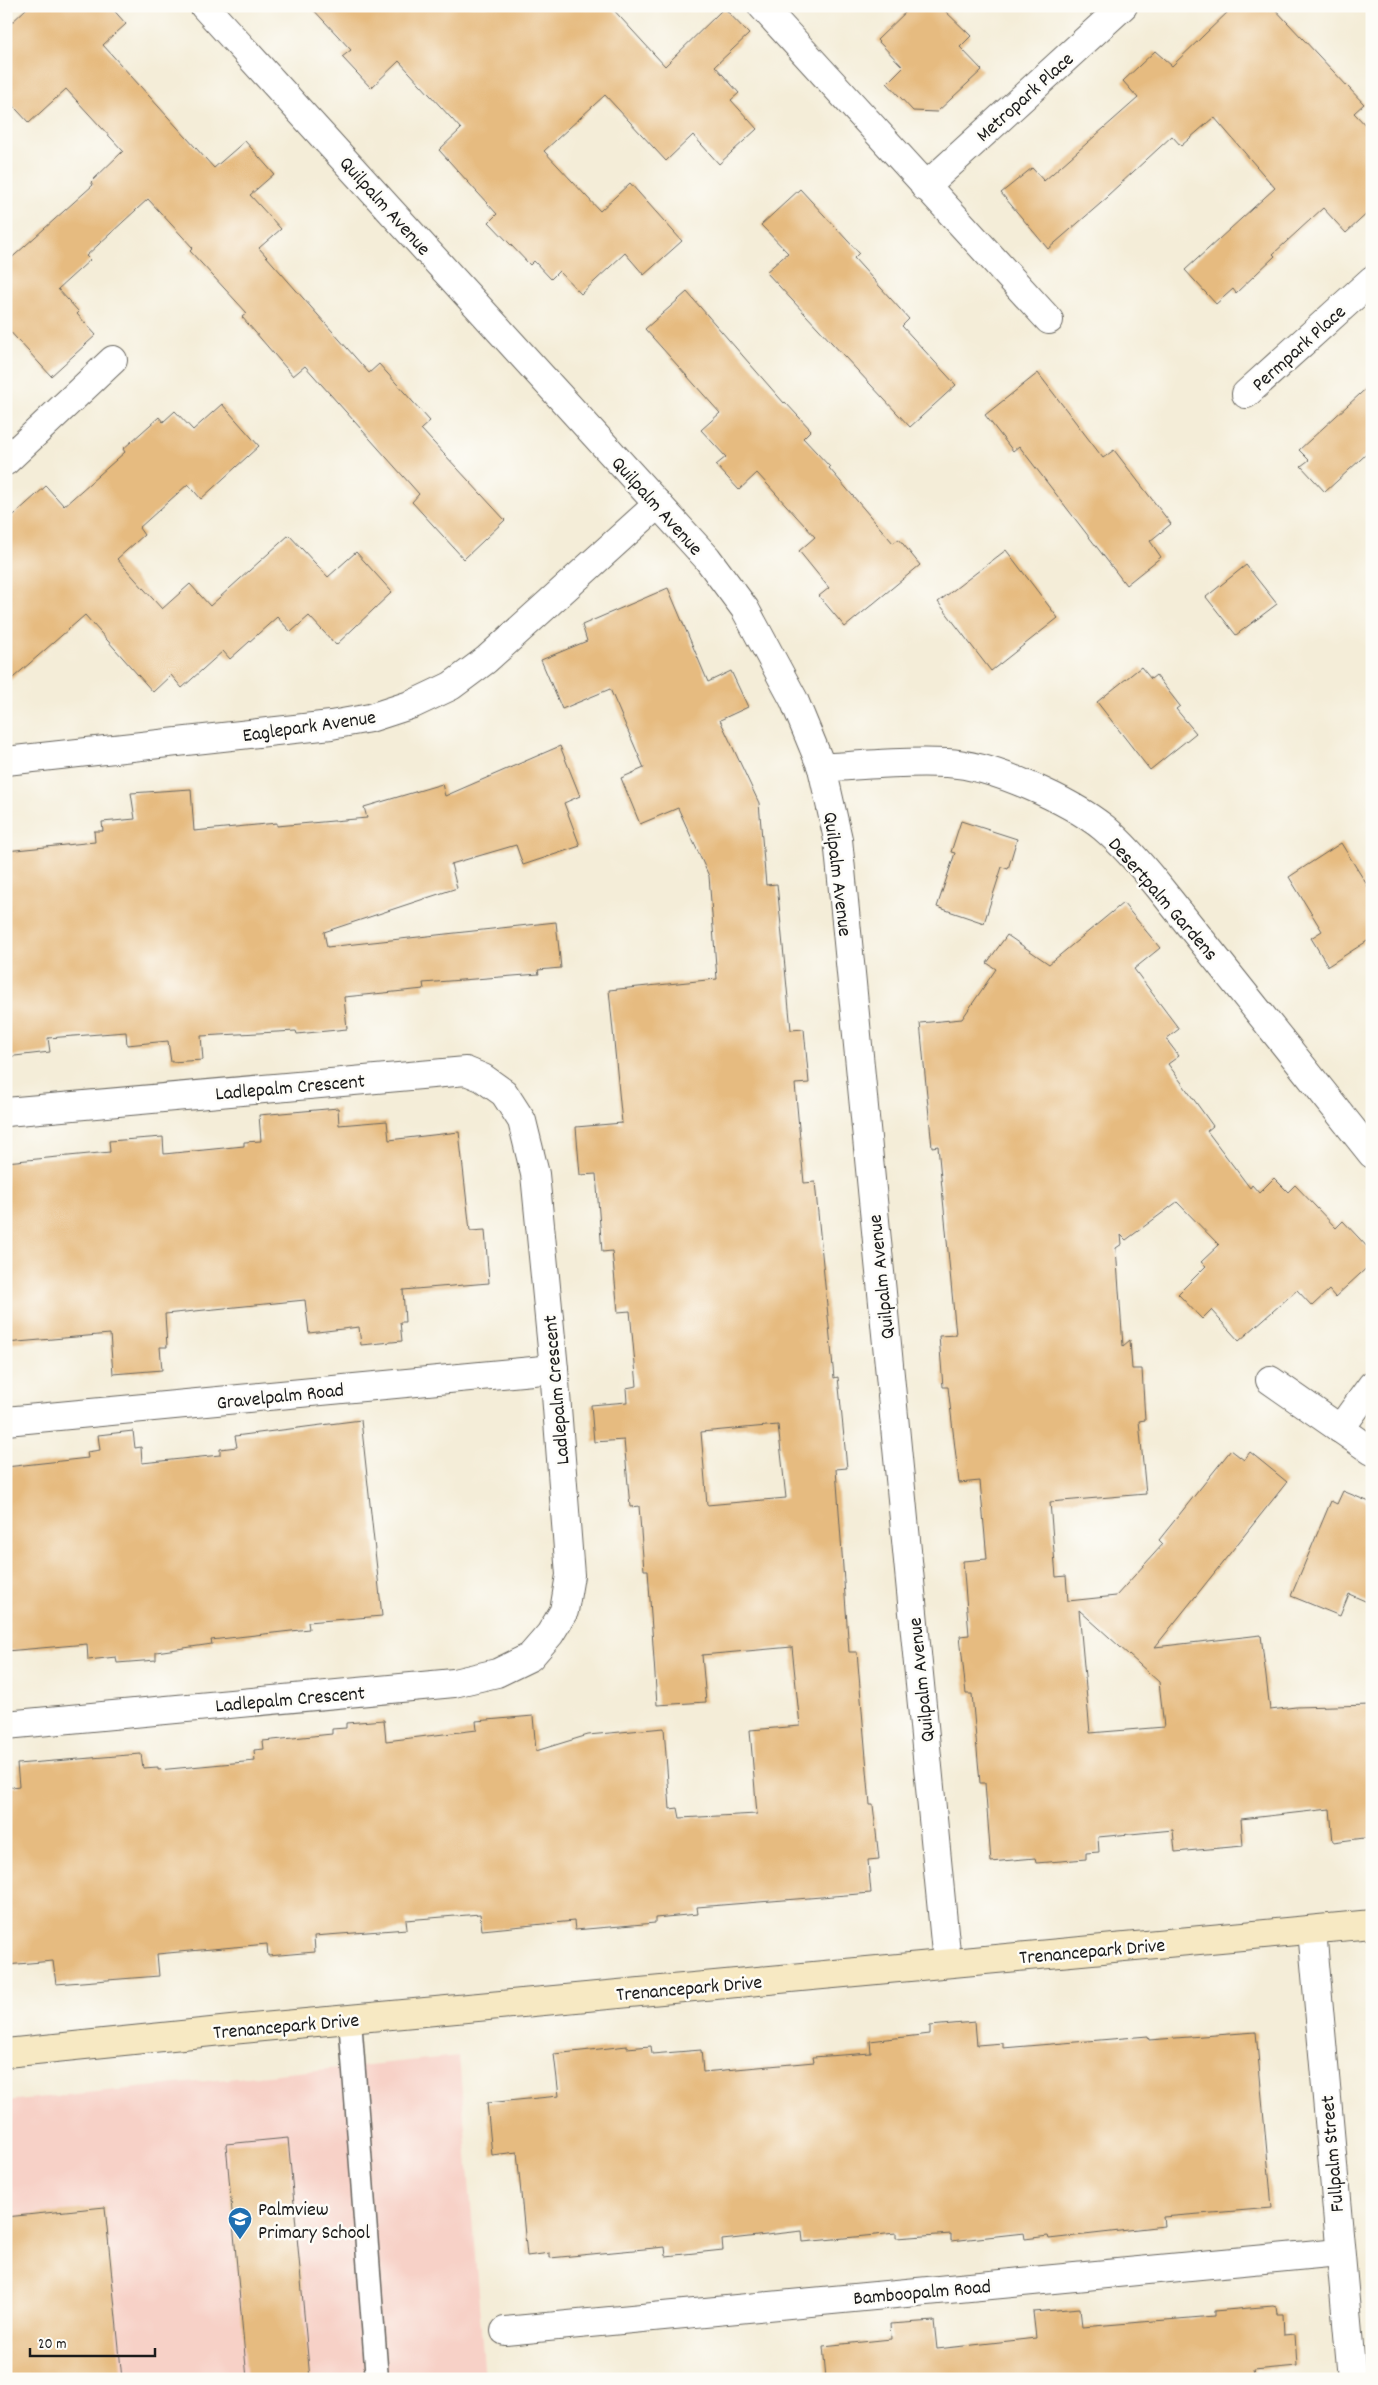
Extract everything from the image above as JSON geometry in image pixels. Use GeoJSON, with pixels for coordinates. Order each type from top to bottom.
{"type":"FeatureCollection","features":[{"type":"Feature","properties":{"kind":"street","name":"Quilpalm Avenue"},"geometry":{"type":"LineString","coordinates":[[204,6],[707,558],[745,609],[794,700],[822,768],[838,839],[947,1963]]}},
{"type":"Feature","properties":{"kind":"street"},"geometry":{"type":"LineString","coordinates":[[762,6],[925,187],[1049,320]]}},
{"type":"Feature","properties":{"kind":"street","name":"Metropark Place"},"geometry":{"type":"LineString","coordinates":[[925,187],[1123,6]]}},
{"type":"Feature","properties":{"kind":"street","name":"Permpark Place"},"geometry":{"type":"LineString","coordinates":[[1246,394],[1372,280]]}},
{"type":"Feature","properties":{"kind":"street"},"geometry":{"type":"LineString","coordinates":[[6,461],[113,360]]}},
{"type":"Feature","properties":{"kind":"street","name":"Eaglepark Avenue"},"geometry":{"type":"LineString","coordinates":[[6,761],[331,725],[370,718],[413,704],[451,686],[486,660],[658,504]]}},
{"type":"Feature","properties":{"kind":"street","name":"Desertpalm Gardens"},"geometry":{"type":"LineString","coordinates":[[822,768],[889,763],[949,762],[994,772],[1040,791],[1072,808],[1103,828],[1132,855],[1159,886],[1372,1154]]}},
{"type":"Feature","properties":{"kind":"street","name":"Ladlepalm Crescent"},"geometry":{"type":"LineString","coordinates":[[6,1112],[466,1071],[483,1078],[504,1093],[522,1121],[535,1174],[554,1368],[570,1575],[564,1611],[550,1634],[530,1657],[497,1673],[454,1683],[6,1725]]}},
{"type":"Feature","properties":{"kind":"street","name":"Gravelpalm Road"},"geometry":{"type":"LineString","coordinates":[[6,1421],[554,1368]]}},
{"type":"Feature","properties":{"kind":"street"},"geometry":{"type":"LineString","coordinates":[[1270,1380],[1372,1451]]}},
{"type":"Feature","properties":{"kind":"street"},"geometry":{"type":"LineString","coordinates":[[1340,1429],[1372,1385]]}},
{"type":"Feature","properties":{"kind":"street","name":"Trenancepark Drive"},"geometry":{"type":"LineString","coordinates":[[6,2053],[350,2019],[1372,1924]]}},
{"type":"Feature","properties":{"kind":"street","name":"Fullpalm Street"},"geometry":{"type":"LineString","coordinates":[[1312,1930],[1339,2252],[1352,2379]]}},
{"type":"Feature","properties":{"kind":"street","name":"Bamboopalm Road"},"geometry":{"type":"LineString","coordinates":[[505,2331],[1339,2252]]}},
{"type":"Feature","properties":{"kind":"lane"},"geometry":{"type":"LineString","coordinates":[[350,2019],[377,2379]]}},
{"type":"Feature","properties":{"kind":"shaded area","name":"Palmview Primary School"},"geometry":{"type":"Polygon","coordinates":[[[459,2056],[485,2379],[6,2379],[6,2101],[459,2056]]]}},
{"type":"Feature","properties":{"kind":"building"},"geometry":{"type":"Polygon","coordinates":[[[29,6],[110,6],[126,24],[103,45],[214,168],[245,141],[274,174],[250,195],[281,229],[259,248],[369,373],[379,364],[430,421],[421,429],[505,520],[464,559],[412,502],[419,494],[305,366],[293,376],[242,317],[247,313],[190,251],[193,248],[148,199],[86,256],[90,260],[58,289],[79,312],[77,314],[96,335],[51,376],[6,327],[6,263],[93,185],[91,182],[123,151],[66,89],[29,123],[6,98],[6,28],[29,6]]]}},
{"type":"Feature","properties":{"kind":"building"},"geometry":{"type":"Polygon","coordinates":[[[310,6],[610,6],[665,66],[724,8],[749,34],[715,66],[739,93],[731,100],[757,129],[719,164],[693,135],[666,161],[605,95],[544,151],[600,211],[630,183],[682,241],[644,275],[625,253],[581,294],[559,271],[551,279],[534,261],[530,265],[489,222],[497,214],[439,150],[461,129],[399,61],[371,88],[342,57],[351,50],[310,6]]]}},
{"type":"Feature","properties":{"kind":"building"},"geometry":{"type":"Polygon","coordinates":[[[912,6],[940,6],[971,36],[960,47],[982,70],[937,112],[913,111],[887,83],[903,67],[877,40],[912,6]]]}},
{"type":"Feature","properties":{"kind":"building"},"geometry":{"type":"Polygon","coordinates":[[[1234,6],[1272,6],[1364,104],[1354,113],[1372,132],[1372,209],[1346,233],[1323,208],[1273,254],[1275,256],[1236,293],[1233,289],[1216,304],[1185,270],[1275,188],[1214,117],[1181,146],[1172,136],[1108,197],[1048,249],[1001,193],[1032,168],[1044,181],[1138,98],[1123,81],[1155,51],[1172,66],[1234,6]]]}},
{"type":"Feature","properties":{"kind":"building"},"geometry":{"type":"Polygon","coordinates":[[[800,189],[859,253],[854,258],[909,319],[902,326],[956,385],[910,427],[766,272],[788,253],[761,225],[800,189]]]}},
{"type":"Feature","properties":{"kind":"building"},"geometry":{"type":"Polygon","coordinates":[[[687,292],[784,403],[811,430],[803,438],[830,467],[893,543],[899,539],[920,565],[845,627],[819,596],[829,588],[799,551],[815,537],[757,473],[739,490],[716,465],[726,457],[701,430],[720,413],[645,329],[687,292]]]}},
{"type":"Feature","properties":{"kind":"building"},"geometry":{"type":"Polygon","coordinates":[[[1038,373],[1103,458],[1114,450],[1171,524],[1150,541],[1161,557],[1126,585],[1019,446],[1013,451],[985,415],[1038,373]]]}},
{"type":"Feature","properties":{"kind":"building"},"geometry":{"type":"Polygon","coordinates":[[[1372,383],[1372,449],[1325,492],[1301,466],[1309,460],[1299,450],[1372,383]]]}},
{"type":"Feature","properties":{"kind":"building"},"geometry":{"type":"Polygon","coordinates":[[[222,404],[259,446],[201,499],[188,484],[139,528],[144,535],[117,559],[162,609],[190,584],[210,606],[289,535],[328,577],[356,552],[392,592],[336,645],[309,616],[291,632],[277,617],[230,659],[223,651],[182,688],[171,675],[153,692],[85,615],[6,684],[6,522],[46,486],[64,506],[125,452],[123,449],[159,417],[163,422],[175,411],[193,430],[222,404]]]}},
{"type":"Feature","properties":{"kind":"building"},"geometry":{"type":"Polygon","coordinates":[[[1006,550],[1058,618],[991,671],[938,602],[1006,550]]]}},
{"type":"Feature","properties":{"kind":"building"},"geometry":{"type":"Polygon","coordinates":[[[1246,565],[1277,604],[1236,635],[1206,597],[1246,565]]]}},
{"type":"Feature","properties":{"kind":"building"},"geometry":{"type":"Polygon","coordinates":[[[668,588],[708,682],[731,671],[748,707],[720,720],[759,803],[766,885],[777,884],[791,1030],[804,1029],[809,1083],[795,1084],[804,1183],[815,1182],[834,1378],[838,1377],[847,1468],[836,1469],[849,1652],[857,1652],[870,1805],[873,1805],[879,1859],[868,1860],[871,1893],[697,1907],[698,1914],[655,1918],[655,1923],[575,1930],[574,1921],[482,1930],[480,1914],[406,1920],[407,1929],[314,1936],[315,1952],[268,1956],[267,1944],[157,1954],[159,1976],[56,1984],[53,1961],[6,1965],[6,1788],[19,1786],[17,1764],[141,1754],[143,1768],[158,1767],[158,1770],[255,1761],[254,1750],[264,1749],[263,1741],[332,1734],[332,1729],[346,1728],[346,1723],[384,1720],[386,1741],[477,1730],[476,1721],[533,1716],[536,1751],[588,1735],[664,1728],[670,1809],[678,1808],[680,1818],[757,1814],[750,1730],[800,1726],[792,1647],[702,1655],[706,1702],[657,1705],[648,1570],[644,1570],[639,1506],[630,1507],[624,1440],[594,1442],[591,1405],[627,1402],[626,1388],[637,1386],[630,1311],[618,1312],[612,1251],[602,1252],[596,1174],[580,1175],[576,1127],[622,1123],[609,990],[717,979],[709,876],[678,808],[640,824],[621,778],[644,768],[610,689],[562,709],[541,660],[587,641],[582,625],[668,588]],[[778,1425],[701,1432],[707,1505],[786,1498],[778,1425]]]}},
{"type":"Feature","properties":{"kind":"building"},"geometry":{"type":"Polygon","coordinates":[[[1141,667],[1151,679],[1156,675],[1180,706],[1176,709],[1196,733],[1150,770],[1097,702],[1141,667]]]}},
{"type":"Feature","properties":{"kind":"building"},"geometry":{"type":"Polygon","coordinates":[[[560,746],[580,796],[564,803],[580,846],[523,865],[516,845],[451,864],[457,888],[324,932],[327,947],[556,922],[561,968],[538,970],[539,974],[423,983],[424,989],[344,997],[347,1029],[297,1034],[296,1031],[201,1036],[203,1060],[171,1062],[168,1041],[127,1045],[126,1032],[48,1038],[50,1052],[6,1057],[6,851],[95,842],[94,831],[103,831],[102,822],[135,819],[131,793],[191,789],[194,831],[277,823],[277,826],[367,818],[364,807],[442,784],[445,796],[560,746]]]}},
{"type":"Feature","properties":{"kind":"building"},"geometry":{"type":"Polygon","coordinates":[[[961,821],[1017,839],[1008,869],[1002,867],[984,923],[937,907],[955,853],[951,852],[961,821]]]}},
{"type":"Feature","properties":{"kind":"building"},"geometry":{"type":"Polygon","coordinates":[[[1341,843],[1372,893],[1372,938],[1328,966],[1311,938],[1322,931],[1289,877],[1341,843]]]}},
{"type":"Feature","properties":{"kind":"building"},"geometry":{"type":"Polygon","coordinates":[[[1123,903],[1160,948],[1134,969],[1179,1029],[1166,1039],[1179,1056],[1168,1064],[1213,1126],[1207,1131],[1250,1188],[1252,1185],[1259,1193],[1274,1178],[1288,1192],[1295,1185],[1336,1228],[1343,1221],[1372,1252],[1372,1263],[1335,1297],[1329,1290],[1312,1306],[1297,1290],[1239,1341],[1211,1310],[1202,1319],[1178,1294],[1206,1266],[1201,1262],[1219,1245],[1177,1202],[1126,1240],[1121,1235],[1122,1244],[1116,1248],[1123,1346],[1130,1340],[1132,1369],[1142,1369],[1145,1420],[1139,1421],[1146,1494],[1050,1502],[1056,1577],[1066,1576],[1068,1601],[1116,1596],[1163,1544],[1159,1540],[1231,1450],[1244,1460],[1250,1452],[1287,1482],[1155,1647],[1261,1635],[1270,1710],[1296,1707],[1372,1705],[1372,1837],[1333,1842],[1330,1809],[1241,1819],[1243,1846],[1175,1852],[1173,1830],[1098,1837],[1099,1852],[1086,1853],[1086,1859],[1036,1863],[1035,1858],[991,1862],[985,1783],[980,1783],[972,1694],[966,1694],[960,1636],[969,1635],[963,1561],[987,1559],[980,1481],[959,1483],[948,1387],[943,1387],[939,1336],[956,1335],[938,1146],[932,1147],[920,1023],[962,1019],[996,969],[987,963],[1007,935],[1049,964],[1123,903]],[[1079,1610],[1090,1733],[1164,1727],[1159,1682],[1079,1610]]]}},
{"type":"Feature","properties":{"kind":"building"},"geometry":{"type":"Polygon","coordinates":[[[338,1108],[339,1125],[387,1121],[389,1140],[459,1132],[470,1231],[485,1230],[489,1283],[403,1290],[405,1322],[400,1322],[402,1341],[361,1345],[359,1327],[309,1333],[305,1300],[165,1314],[167,1347],[160,1347],[162,1370],[113,1374],[110,1334],[6,1343],[6,1162],[110,1152],[109,1141],[163,1137],[164,1154],[244,1146],[244,1142],[261,1141],[259,1115],[338,1108]]]}},
{"type":"Feature","properties":{"kind":"building"},"geometry":{"type":"Polygon","coordinates":[[[361,1420],[382,1616],[308,1622],[309,1629],[211,1640],[212,1644],[156,1652],[156,1660],[117,1663],[116,1657],[88,1660],[87,1644],[6,1651],[6,1467],[88,1458],[87,1452],[100,1450],[98,1435],[133,1431],[135,1448],[141,1447],[142,1463],[220,1455],[220,1449],[237,1447],[235,1436],[361,1420]]]}},
{"type":"Feature","properties":{"kind":"building"},"geometry":{"type":"Polygon","coordinates":[[[1343,1491],[1372,1503],[1372,1604],[1349,1594],[1340,1616],[1291,1596],[1331,1501],[1337,1504],[1343,1491]]]}},
{"type":"Feature","properties":{"kind":"building"},"geometry":{"type":"Polygon","coordinates":[[[975,2022],[977,2045],[1003,2043],[1003,2048],[1148,2036],[1149,2040],[1256,2032],[1272,2208],[1163,2217],[1164,2226],[1049,2239],[1048,2236],[1025,2239],[1024,2233],[951,2241],[951,2234],[896,2238],[896,2233],[803,2242],[802,2231],[722,2240],[723,2250],[666,2256],[665,2247],[550,2258],[550,2253],[527,2256],[517,2152],[492,2155],[487,2103],[559,2096],[554,2054],[627,2046],[627,2048],[651,2046],[652,2054],[701,2050],[703,2072],[814,2062],[813,2057],[871,2053],[870,2041],[930,2034],[930,2026],[975,2022]]]}},
{"type":"Feature","properties":{"kind":"building"},"geometry":{"type":"Polygon","coordinates":[[[288,2138],[310,2379],[247,2379],[226,2144],[288,2138]]]}},
{"type":"Feature","properties":{"kind":"building"},"geometry":{"type":"Polygon","coordinates":[[[105,2207],[122,2379],[6,2379],[6,2217],[105,2207]]]}},
{"type":"Feature","properties":{"kind":"building"},"geometry":{"type":"Polygon","coordinates":[[[1276,2307],[1277,2314],[1283,2314],[1284,2335],[1295,2334],[1297,2366],[1254,2370],[1255,2375],[1213,2379],[826,2379],[823,2346],[891,2339],[890,2324],[934,2321],[937,2349],[1036,2338],[1033,2312],[1080,2308],[1082,2327],[1214,2316],[1214,2311],[1276,2307]]]}},
{"type":"Feature","properties":{"kind":"place","name":"Palmview Primary School"},"geometry":{"type":"Point","coordinates":[240,2240]}}]}
